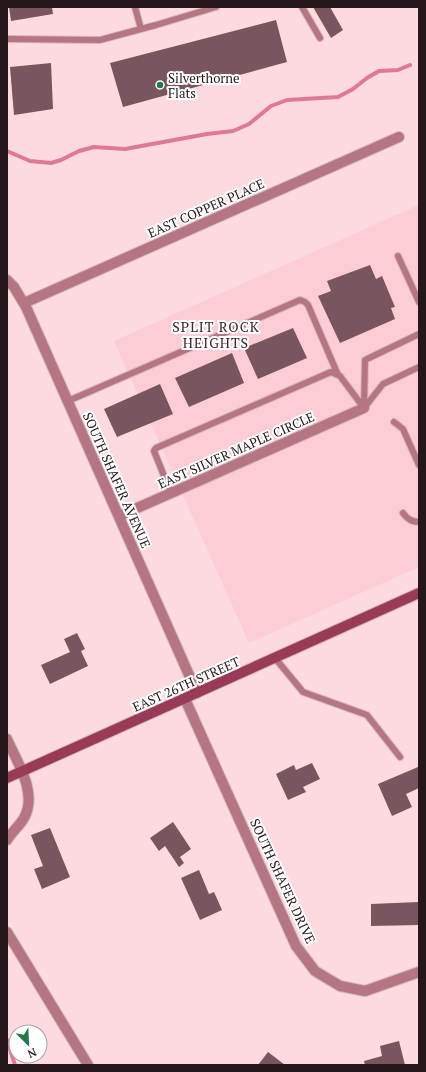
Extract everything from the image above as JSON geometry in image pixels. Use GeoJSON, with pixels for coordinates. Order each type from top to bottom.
{"type":"FeatureCollection","features":[{"type":"Feature","properties":{"kind":"main road","name":"EAST 26TH STREET"},"geometry":{"type":"LineString","coordinates":[[7,778],[419,594]]}},
{"type":"Feature","properties":{"kind":"street","name":"EAST COPPER PLACE"},"geometry":{"type":"LineString","coordinates":[[24,303],[399,137]]}},
{"type":"Feature","properties":{"kind":"street","name":"SOUTH SHAFER AVENUE"},"geometry":{"type":"LineString","coordinates":[[7,280],[14,286],[24,303],[197,694]]}},
{"type":"Feature","properties":{"kind":"street","name":"EAST SILVER MAPLE CIRCLE"},"geometry":{"type":"LineString","coordinates":[[119,516],[364,408]]}},
{"type":"Feature","properties":{"kind":"street","name":"SOUTH SHAFER DRIVE"},"geometry":{"type":"LineString","coordinates":[[185,699],[296,946],[315,970],[340,986],[365,991],[419,972]]}},
{"type":"Feature","properties":{"kind":"street"},"geometry":{"type":"LineString","coordinates":[[7,739],[29,791],[29,805],[24,818],[7,840]]}},
{"type":"Feature","properties":{"kind":"street"},"geometry":{"type":"LineString","coordinates":[[7,932],[88,1065]]}},
{"type":"Feature","properties":{"kind":"lane"},"geometry":{"type":"LineString","coordinates":[[135,7],[141,29]]}},
{"type":"Feature","properties":{"kind":"lane"},"geometry":{"type":"LineString","coordinates":[[7,39],[100,40],[216,7]]}},
{"type":"Feature","properties":{"kind":"lane"},"geometry":{"type":"LineString","coordinates":[[302,7],[320,38]]}},
{"type":"Feature","properties":{"kind":"lane"},"geometry":{"type":"LineString","coordinates":[[398,256],[419,302]]}},
{"type":"Feature","properties":{"kind":"lane"},"geometry":{"type":"LineString","coordinates":[[68,401],[300,300],[308,305],[338,375]]}},
{"type":"Feature","properties":{"kind":"lane"},"geometry":{"type":"LineString","coordinates":[[364,408],[365,360],[419,334]]}},
{"type":"Feature","properties":{"kind":"lane"},"geometry":{"type":"LineString","coordinates":[[364,408],[383,384],[419,367]]}},
{"type":"Feature","properties":{"kind":"lane"},"geometry":{"type":"LineString","coordinates":[[171,493],[156,459],[154,452],[156,448],[324,374],[331,372],[340,376],[364,408]]}},
{"type":"Feature","properties":{"kind":"lane"},"geometry":{"type":"LineString","coordinates":[[394,422],[403,429],[419,465]]}},
{"type":"Feature","properties":{"kind":"lane"},"geometry":{"type":"LineString","coordinates":[[404,513],[410,520],[419,522]]}},
{"type":"Feature","properties":{"kind":"lane"},"geometry":{"type":"LineString","coordinates":[[275,658],[303,692],[367,714],[400,757]]}},
{"type":"Feature","properties":{"kind":"shaded area"},"geometry":{"type":"Polygon","coordinates":[[[419,205],[419,567],[249,643],[114,341],[419,205]]]}},
{"type":"Feature","properties":{"kind":"building"},"geometry":{"type":"Polygon","coordinates":[[[9,7],[52,7],[53,14],[11,21],[9,7]]]}},
{"type":"Feature","properties":{"kind":"building"},"geometry":{"type":"Polygon","coordinates":[[[313,7],[330,7],[343,30],[331,38],[313,7]]]}},
{"type":"Feature","properties":{"kind":"building","name":"Silverthorne Flats"},"geometry":{"type":"Polygon","coordinates":[[[276,20],[287,62],[123,107],[110,63],[276,20]]]}},
{"type":"Feature","properties":{"kind":"building"},"geometry":{"type":"Polygon","coordinates":[[[51,63],[53,109],[14,115],[10,67],[51,63]]]}},
{"type":"Feature","properties":{"kind":"building"},"geometry":{"type":"Polygon","coordinates":[[[370,265],[376,279],[382,276],[395,307],[391,308],[395,319],[340,343],[318,296],[331,291],[327,281],[370,265]]]}},
{"type":"Feature","properties":{"kind":"building"},"geometry":{"type":"Polygon","coordinates":[[[293,328],[307,358],[258,379],[244,348],[293,328]]]}},
{"type":"Feature","properties":{"kind":"building"},"geometry":{"type":"Polygon","coordinates":[[[232,353],[244,383],[189,407],[175,378],[232,353]]]}},
{"type":"Feature","properties":{"kind":"building"},"geometry":{"type":"Polygon","coordinates":[[[160,384],[173,414],[117,437],[104,409],[160,384]]]}},
{"type":"Feature","properties":{"kind":"building"},"geometry":{"type":"Polygon","coordinates":[[[77,633],[85,649],[81,651],[88,666],[50,684],[41,665],[70,652],[64,639],[77,633]]]}},
{"type":"Feature","properties":{"kind":"building"},"geometry":{"type":"Polygon","coordinates":[[[312,763],[320,779],[303,787],[306,792],[288,800],[276,774],[294,765],[296,770],[312,763]]]}},
{"type":"Feature","properties":{"kind":"building"},"geometry":{"type":"Polygon","coordinates":[[[418,767],[419,788],[406,794],[412,807],[392,816],[378,784],[418,767]]]}},
{"type":"Feature","properties":{"kind":"building"},"geometry":{"type":"Polygon","coordinates":[[[173,822],[191,849],[180,857],[184,863],[179,867],[165,846],[159,851],[150,838],[173,822]]]}},
{"type":"Feature","properties":{"kind":"building"},"geometry":{"type":"Polygon","coordinates":[[[50,828],[70,877],[42,889],[34,869],[43,866],[31,835],[50,828]]]}},
{"type":"Feature","properties":{"kind":"building"},"geometry":{"type":"Polygon","coordinates":[[[199,870],[209,894],[214,892],[222,910],[200,920],[181,878],[199,870]]]}},
{"type":"Feature","properties":{"kind":"building"},"geometry":{"type":"Polygon","coordinates":[[[419,902],[419,925],[371,926],[371,904],[419,902]]]}},
{"type":"Feature","properties":{"kind":"building"},"geometry":{"type":"Polygon","coordinates":[[[399,1041],[405,1065],[365,1065],[364,1061],[382,1056],[380,1046],[399,1041]]]}},
{"type":"Feature","properties":{"kind":"building"},"geometry":{"type":"Polygon","coordinates":[[[268,1052],[285,1065],[258,1065],[268,1052]]]}},
{"type":"Feature","properties":{"kind":"waterway"},"geometry":{"type":"LineString","coordinates":[[7,151],[30,161],[51,163],[79,151],[94,147],[125,149],[207,134],[233,131],[249,124],[271,106],[287,100],[338,97],[353,89],[379,71],[398,70],[410,65]]}},
{"type":"Feature","properties":{"kind":"waterway"},"geometry":{"type":"LineString","coordinates":[[7,1040],[15,1065]]}},
{"type":"Feature","properties":{"kind":"place","name":"Silverthorne Flats"},"geometry":{"type":"Point","coordinates":[160,85]}},
{"type":"Feature","properties":{"kind":"district","name":"SPLIT ROCK HEIGHTS"},"geometry":{"type":"Point","coordinates":[216,336]}}]}
